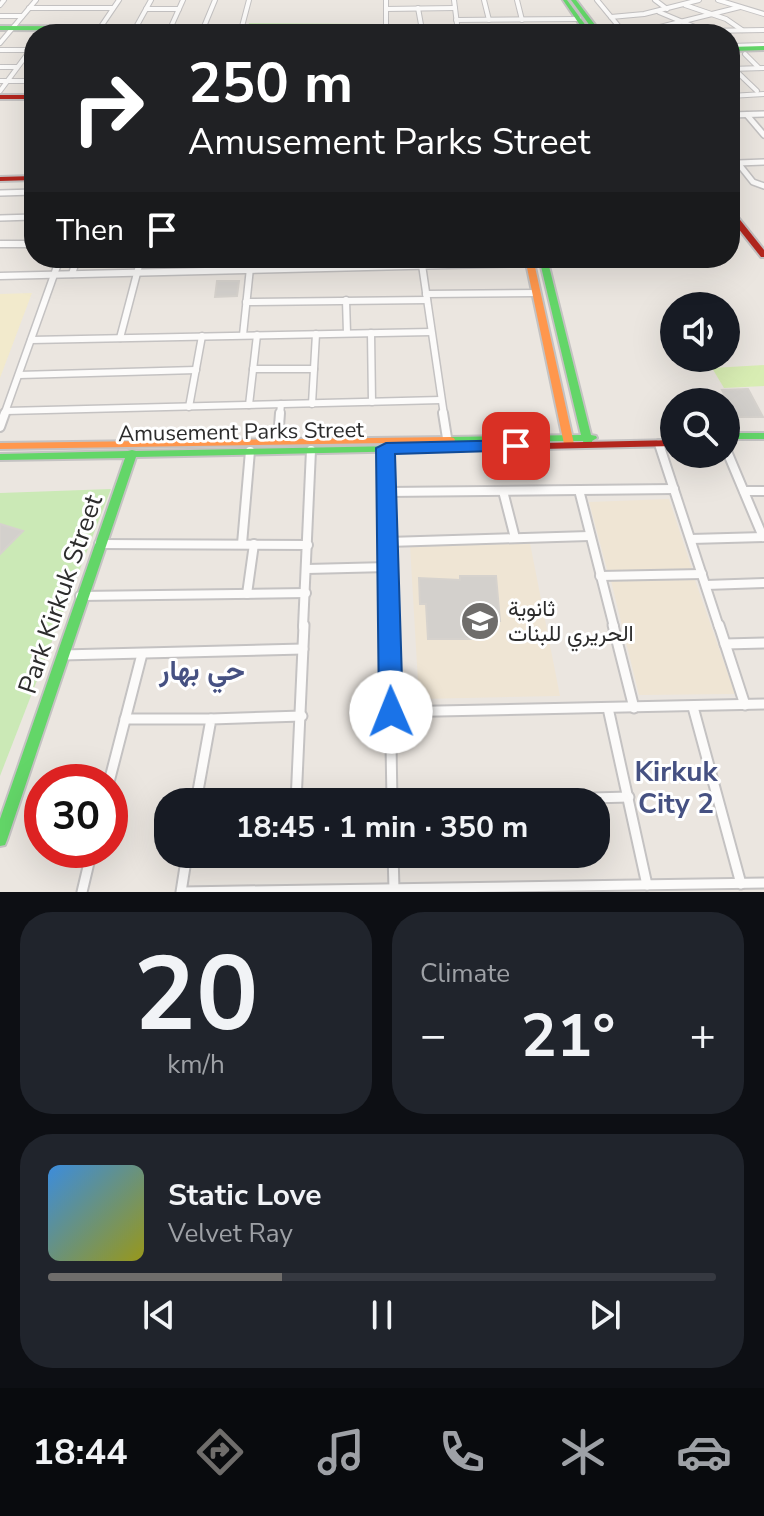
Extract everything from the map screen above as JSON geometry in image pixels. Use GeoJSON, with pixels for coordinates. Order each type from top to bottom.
{"type":"FeatureCollection","features":[{"type":"Feature","properties":{"kind":"main road"},"geometry":{"type":"LineString","coordinates":[[565,0],[588,24]]}},
{"type":"Feature","properties":{"kind":"main road"},"geometry":{"type":"LineString","coordinates":[[573,0],[584,24]]}},
{"type":"Feature","properties":{"kind":"main road"},"geometry":{"type":"LineString","coordinates":[[0,28],[24,29]]}},
{"type":"Feature","properties":{"kind":"main road"},"geometry":{"type":"LineString","coordinates":[[740,47],[764,46]]}},
{"type":"Feature","properties":{"kind":"main road"},"geometry":{"type":"LineString","coordinates":[[740,54],[764,54]]}},
{"type":"Feature","properties":{"kind":"main road"},"geometry":{"type":"LineString","coordinates":[[0,94],[24,96]]}},
{"type":"Feature","properties":{"kind":"main road"},"geometry":{"type":"LineString","coordinates":[[0,177],[24,176]]}},
{"type":"Feature","properties":{"kind":"main road"},"geometry":{"type":"LineString","coordinates":[[740,225],[762,252]]}},
{"type":"Feature","properties":{"kind":"main road"},"geometry":{"type":"LineString","coordinates":[[531,268],[568,441]]}},
{"type":"Feature","properties":{"kind":"main road"},"geometry":{"type":"LineString","coordinates":[[546,268],[587,441]]}},
{"type":"Feature","properties":{"kind":"main road"},"geometry":{"type":"LineString","coordinates":[[542,321],[559,322]]}},
{"type":"Feature","properties":{"kind":"main road"},"geometry":{"type":"LineString","coordinates":[[740,438],[764,436]]}},
{"type":"Feature","properties":{"kind":"main road","name":"Amusement Parks Street"},"geometry":{"type":"LineString","coordinates":[[0,457],[132,453],[278,440],[447,438],[659,444]]}},
{"type":"Feature","properties":{"kind":"main road","name":"Amusement Parks Street"},"geometry":{"type":"LineString","coordinates":[[587,441],[660,438]]}},
{"type":"Feature","properties":{"kind":"main road"},"geometry":{"type":"LineString","coordinates":[[740,440],[764,442]]}},
{"type":"Feature","properties":{"kind":"main road","name":"Amusement Parks Street"},"geometry":{"type":"LineString","coordinates":[[0,446],[198,447],[250,451],[568,441]]}},
{"type":"Feature","properties":{"kind":"main road","name":"Park Kirkuk Street"},"geometry":{"type":"LineString","coordinates":[[0,840],[80,596],[132,453]]}},
{"type":"Feature","properties":{"kind":"street"},"geometry":{"type":"LineString","coordinates":[[0,43],[36,0]]}},
{"type":"Feature","properties":{"kind":"street"},"geometry":{"type":"LineString","coordinates":[[95,8],[101,0]]}},
{"type":"Feature","properties":{"kind":"street"},"geometry":{"type":"LineString","coordinates":[[101,24],[119,0]]}},
{"type":"Feature","properties":{"kind":"street"},"geometry":{"type":"LineString","coordinates":[[138,24],[151,0]]}},
{"type":"Feature","properties":{"kind":"street"},"geometry":{"type":"LineString","coordinates":[[172,24],[183,0]]}},
{"type":"Feature","properties":{"kind":"street"},"geometry":{"type":"LineString","coordinates":[[205,24],[215,0]]}},
{"type":"Feature","properties":{"kind":"street"},"geometry":{"type":"LineString","coordinates":[[243,24],[249,0]]}},
{"type":"Feature","properties":{"kind":"street"},"geometry":{"type":"LineString","coordinates":[[386,0],[386,24]]}},
{"type":"Feature","properties":{"kind":"street"},"geometry":{"type":"LineString","coordinates":[[454,0],[457,24]]}},
{"type":"Feature","properties":{"kind":"street"},"geometry":{"type":"LineString","coordinates":[[484,0],[489,20]]}},
{"type":"Feature","properties":{"kind":"street"},"geometry":{"type":"LineString","coordinates":[[517,0],[522,20]]}},
{"type":"Feature","properties":{"kind":"street"},"geometry":{"type":"LineString","coordinates":[[597,0],[617,24]]}},
{"type":"Feature","properties":{"kind":"street"},"geometry":{"type":"LineString","coordinates":[[655,0],[667,9]]}},
{"type":"Feature","properties":{"kind":"street"},"geometry":{"type":"LineString","coordinates":[[611,17],[638,15],[699,0]]}},
{"type":"Feature","properties":{"kind":"street"},"geometry":{"type":"LineString","coordinates":[[718,0],[764,14]]}},
{"type":"Feature","properties":{"kind":"street"},"geometry":{"type":"LineString","coordinates":[[683,4],[731,24]]}},
{"type":"Feature","properties":{"kind":"street"},"geometry":{"type":"LineString","coordinates":[[672,24],[740,7]]}},
{"type":"Feature","properties":{"kind":"street"},"geometry":{"type":"LineString","coordinates":[[29,8],[113,8]]}},
{"type":"Feature","properties":{"kind":"street"},"geometry":{"type":"LineString","coordinates":[[418,8],[421,24]]}},
{"type":"Feature","properties":{"kind":"street"},"geometry":{"type":"LineString","coordinates":[[386,9],[455,8]]}},
{"type":"Feature","properties":{"kind":"street"},"geometry":{"type":"LineString","coordinates":[[146,9],[179,9]]}},
{"type":"Feature","properties":{"kind":"street"},"geometry":{"type":"LineString","coordinates":[[638,15],[643,10],[667,9]]}},
{"type":"Feature","properties":{"kind":"street"},"geometry":{"type":"LineString","coordinates":[[657,11],[688,24]]}},
{"type":"Feature","properties":{"kind":"street"},"geometry":{"type":"LineString","coordinates":[[456,20],[522,20],[579,15]]}},
{"type":"Feature","properties":{"kind":"street"},"geometry":{"type":"LineString","coordinates":[[0,16],[22,16]]}},
{"type":"Feature","properties":{"kind":"street"},"geometry":{"type":"LineString","coordinates":[[742,30],[764,30]]}},
{"type":"Feature","properties":{"kind":"street"},"geometry":{"type":"LineString","coordinates":[[0,50],[24,50]]}},
{"type":"Feature","properties":{"kind":"street"},"geometry":{"type":"LineString","coordinates":[[745,54],[762,68]]}},
{"type":"Feature","properties":{"kind":"street"},"geometry":{"type":"LineString","coordinates":[[0,94],[24,58]]}},
{"type":"Feature","properties":{"kind":"street"},"geometry":{"type":"LineString","coordinates":[[0,67],[17,67]]}},
{"type":"Feature","properties":{"kind":"street"},"geometry":{"type":"LineString","coordinates":[[740,69],[762,68]]}},
{"type":"Feature","properties":{"kind":"street"},"geometry":{"type":"LineString","coordinates":[[740,76],[757,91]]}},
{"type":"Feature","properties":{"kind":"street"},"geometry":{"type":"LineString","coordinates":[[0,81],[24,81]]}},
{"type":"Feature","properties":{"kind":"street"},"geometry":{"type":"LineString","coordinates":[[740,93],[764,92]]}},
{"type":"Feature","properties":{"kind":"street"},"geometry":{"type":"LineString","coordinates":[[740,93],[764,92]]}},
{"type":"Feature","properties":{"kind":"street"},"geometry":{"type":"LineString","coordinates":[[740,115],[764,114]]}},
{"type":"Feature","properties":{"kind":"street"},"geometry":{"type":"LineString","coordinates":[[747,115],[764,135]]}},
{"type":"Feature","properties":{"kind":"street"},"geometry":{"type":"LineString","coordinates":[[740,163],[764,162]]}},
{"type":"Feature","properties":{"kind":"street"},"geometry":{"type":"LineString","coordinates":[[740,166],[753,182],[764,186]]}},
{"type":"Feature","properties":{"kind":"street"},"geometry":{"type":"LineString","coordinates":[[0,193],[24,192]]}},
{"type":"Feature","properties":{"kind":"street"},"geometry":{"type":"LineString","coordinates":[[0,218],[24,217]]}},
{"type":"Feature","properties":{"kind":"street"},"geometry":{"type":"LineString","coordinates":[[0,244],[24,244]]}},
{"type":"Feature","properties":{"kind":"street"},"geometry":{"type":"LineString","coordinates":[[0,427],[56,268]]}},
{"type":"Feature","properties":{"kind":"street"},"geometry":{"type":"LineString","coordinates":[[72,274],[74,268]]}},
{"type":"Feature","properties":{"kind":"street"},"geometry":{"type":"LineString","coordinates":[[120,338],[140,268]]}},
{"type":"Feature","properties":{"kind":"street"},"geometry":{"type":"LineString","coordinates":[[243,335],[250,268]]}},
{"type":"Feature","properties":{"kind":"street"},"geometry":{"type":"LineString","coordinates":[[0,276],[265,268]]}},
{"type":"Feature","properties":{"kind":"street"},"geometry":{"type":"LineString","coordinates":[[422,268],[447,438]]}},
{"type":"Feature","properties":{"kind":"street"},"geometry":{"type":"LineString","coordinates":[[246,302],[536,293]]}},
{"type":"Feature","properties":{"kind":"street"},"geometry":{"type":"LineString","coordinates":[[346,300],[347,333]]}},
{"type":"Feature","properties":{"kind":"street"},"geometry":{"type":"LineString","coordinates":[[31,340],[431,332]]}},
{"type":"Feature","properties":{"kind":"street"},"geometry":{"type":"LineString","coordinates":[[371,333],[372,402]]}},
{"type":"Feature","properties":{"kind":"street"},"geometry":{"type":"LineString","coordinates":[[312,404],[316,334]]}},
{"type":"Feature","properties":{"kind":"street"},"geometry":{"type":"LineString","coordinates":[[249,405],[257,335]]}},
{"type":"Feature","properties":{"kind":"street"},"geometry":{"type":"LineString","coordinates":[[189,407],[202,336]]}},
{"type":"Feature","properties":{"kind":"street"},"geometry":{"type":"LineString","coordinates":[[253,369],[314,369]]}},
{"type":"Feature","properties":{"kind":"street"},"geometry":{"type":"LineString","coordinates":[[19,375],[196,370]]}},
{"type":"Feature","properties":{"kind":"street"},"geometry":{"type":"LineString","coordinates":[[6,411],[441,400]]}},
{"type":"Feature","properties":{"kind":"street"},"geometry":{"type":"LineString","coordinates":[[278,440],[281,404]]}},
{"type":"Feature","properties":{"kind":"street"},"geometry":{"type":"LineString","coordinates":[[659,444],[745,705]]}},
{"type":"Feature","properties":{"kind":"street"},"geometry":{"type":"LineString","coordinates":[[386,448],[392,788]]}},
{"type":"Feature","properties":{"kind":"street"},"geometry":{"type":"LineString","coordinates":[[297,788],[311,450]]}},
{"type":"Feature","properties":{"kind":"street"},"geometry":{"type":"LineString","coordinates":[[242,544],[250,451]]}},
{"type":"Feature","properties":{"kind":"street"},"geometry":{"type":"LineString","coordinates":[[691,539],[764,537],[734,468]]}},
{"type":"Feature","properties":{"kind":"street"},"geometry":{"type":"LineString","coordinates":[[387,492],[674,489]]}},
{"type":"Feature","properties":{"kind":"street"},"geometry":{"type":"LineString","coordinates":[[579,490],[634,708]]}},
{"type":"Feature","properties":{"kind":"street"},"geometry":{"type":"LineString","coordinates":[[503,491],[515,538]]}},
{"type":"Feature","properties":{"kind":"street"},"geometry":{"type":"LineString","coordinates":[[744,491],[764,491]]}},
{"type":"Feature","properties":{"kind":"street"},"geometry":{"type":"LineString","coordinates":[[388,542],[589,536]]}},
{"type":"Feature","properties":{"kind":"street"},"geometry":{"type":"LineString","coordinates":[[99,544],[308,545]]}},
{"type":"Feature","properties":{"kind":"street"},"geometry":{"type":"LineString","coordinates":[[247,594],[254,544]]}},
{"type":"Feature","properties":{"kind":"street"},"geometry":{"type":"LineString","coordinates":[[307,569],[388,567]]}},
{"type":"Feature","properties":{"kind":"street"},"geometry":{"type":"LineString","coordinates":[[600,576],[702,574]]}},
{"type":"Feature","properties":{"kind":"street"},"geometry":{"type":"LineString","coordinates":[[706,585],[764,583]]}},
{"type":"Feature","properties":{"kind":"street"},"geometry":{"type":"LineString","coordinates":[[80,596],[306,593]]}},
{"type":"Feature","properties":{"kind":"street"},"geometry":{"type":"LineString","coordinates":[[725,644],[764,643]]}},
{"type":"Feature","properties":{"kind":"street"},"geometry":{"type":"LineString","coordinates":[[62,655],[303,649]]}},
{"type":"Feature","properties":{"kind":"street"},"geometry":{"type":"LineString","coordinates":[[114,764],[142,654]]}},
{"type":"Feature","properties":{"kind":"street"},"geometry":{"type":"LineString","coordinates":[[391,712],[764,704]]}},
{"type":"Feature","properties":{"kind":"street"},"geometry":{"type":"LineString","coordinates":[[693,707],[741,884]]}},
{"type":"Feature","properties":{"kind":"street"},"geometry":{"type":"LineString","coordinates":[[608,708],[647,885]]}},
{"type":"Feature","properties":{"kind":"street"},"geometry":{"type":"LineString","coordinates":[[125,719],[302,716]]}},
{"type":"Feature","properties":{"kind":"street"},"geometry":{"type":"LineString","coordinates":[[199,788],[211,719]]}},
{"type":"Feature","properties":{"kind":"street"},"geometry":{"type":"LineString","coordinates":[[610,798],[629,797]]}},
{"type":"Feature","properties":{"kind":"street"},"geometry":{"type":"LineString","coordinates":[[82,892],[88,868]]}},
{"type":"Feature","properties":{"kind":"street"},"geometry":{"type":"LineString","coordinates":[[185,868],[181,892],[595,889],[647,885],[703,888],[764,883]]}},
{"type":"Feature","properties":{"kind":"street"},"geometry":{"type":"LineString","coordinates":[[388,890],[391,868]]}},
{"type":"Feature","properties":{"kind":"shaded area"},"geometry":{"type":"Polygon","coordinates":[[[669,499],[693,572],[608,573],[589,502],[669,499]]]}},
{"type":"Feature","properties":{"kind":"shaded area","name":"ثانوية الحريري للبنات"},"geometry":{"type":"Polygon","coordinates":[[[530,543],[560,696],[419,699],[410,546],[530,543]]]}},
{"type":"Feature","properties":{"kind":"shaded area"},"geometry":{"type":"Polygon","coordinates":[[[695,580],[735,694],[639,695],[611,581],[695,580]]]}},
{"type":"Feature","properties":{"kind":"green space"},"geometry":{"type":"Polygon","coordinates":[[[249,23],[377,24],[249,24],[249,23]]]}},
{"type":"Feature","properties":{"kind":"green space"},"geometry":{"type":"Polygon","coordinates":[[[764,365],[764,386],[724,388],[714,372],[740,372],[740,366],[764,365]]]}},
{"type":"Feature","properties":{"kind":"green space"},"geometry":{"type":"Polygon","coordinates":[[[111,489],[0,776],[0,493],[111,489]]]}},
{"type":"Feature","properties":{"kind":"sand"},"geometry":{"type":"Polygon","coordinates":[[[32,293],[0,378],[0,294],[32,293]]]}},
{"type":"Feature","properties":{"kind":"building"},"geometry":{"type":"Polygon","coordinates":[[[217,281],[239,281],[237,296],[215,297],[217,281]]]}},
{"type":"Feature","properties":{"kind":"building"},"geometry":{"type":"Polygon","coordinates":[[[740,389],[748,389],[763,417],[740,417],[740,389]]]}},
{"type":"Feature","properties":{"kind":"building"},"geometry":{"type":"Polygon","coordinates":[[[0,524],[23,531],[0,554],[0,524]]]}},
{"type":"Feature","properties":{"kind":"building","name":"ثانوية الحريري للبنات"},"geometry":{"type":"Polygon","coordinates":[[[460,576],[496,576],[500,621],[470,621],[472,639],[428,639],[426,604],[420,604],[419,578],[460,580],[460,576]]]}},
{"type":"Feature","properties":{"kind":"traffic: fast"},"geometry":{"type":"LineString","coordinates":[[565,0],[582,24]]}},
{"type":"Feature","properties":{"kind":"traffic: fast"},"geometry":{"type":"LineString","coordinates":[[573,0],[591,24]]}},
{"type":"Feature","properties":{"kind":"traffic: fast"},"geometry":{"type":"LineString","coordinates":[[0,28],[24,28]]}},
{"type":"Feature","properties":{"kind":"traffic: fast"},"geometry":{"type":"LineString","coordinates":[[740,49],[764,48]]}},
{"type":"Feature","properties":{"kind":"traffic: fast"},"geometry":{"type":"LineString","coordinates":[[545,268],[588,443]]}},
{"type":"Feature","properties":{"kind":"traffic: fast"},"geometry":{"type":"LineString","coordinates":[[740,436],[764,436]]}},
{"type":"Feature","properties":{"kind":"traffic: fast"},"geometry":{"type":"LineString","coordinates":[[450,440],[592,438]]}},
{"type":"Feature","properties":{"kind":"traffic: fast"},"geometry":{"type":"LineString","coordinates":[[0,457],[501,447]]}},
{"type":"Feature","properties":{"kind":"traffic: fast"},"geometry":{"type":"LineString","coordinates":[[0,840],[132,453]]}},
{"type":"Feature","properties":{"kind":"traffic: slow"},"geometry":{"type":"LineString","coordinates":[[531,268],[569,444]]}},
{"type":"Feature","properties":{"kind":"traffic: slow"},"geometry":{"type":"LineString","coordinates":[[0,446],[450,440]]}},
{"type":"Feature","properties":{"kind":"traffic: jam"},"geometry":{"type":"LineString","coordinates":[[0,97],[24,97]]}},
{"type":"Feature","properties":{"kind":"traffic: jam"},"geometry":{"type":"LineString","coordinates":[[0,179],[24,178]]}},
{"type":"Feature","properties":{"kind":"traffic: jam"},"geometry":{"type":"LineString","coordinates":[[740,225],[764,255]]}},
{"type":"Feature","properties":{"kind":"traffic: jam"},"geometry":{"type":"LineString","coordinates":[[501,447],[660,443]]}},
{"type":"Feature","properties":{"kind":"place","name":"ثانوية الحريري للبنات"},"geometry":{"type":"Point","coordinates":[480,621]}},
{"type":"Feature","properties":{"kind":"district","name":"حي بهار"},"geometry":{"type":"Point","coordinates":[202,670]}},
{"type":"Feature","properties":{"kind":"district","name":"Kirkuk City 2"},"geometry":{"type":"Point","coordinates":[676,787]}},
{"type":"Feature","properties":{"kind":"route"},"geometry":{"type":"LineString","coordinates":[[391,712],[386,448],[516,446]]}}]}
